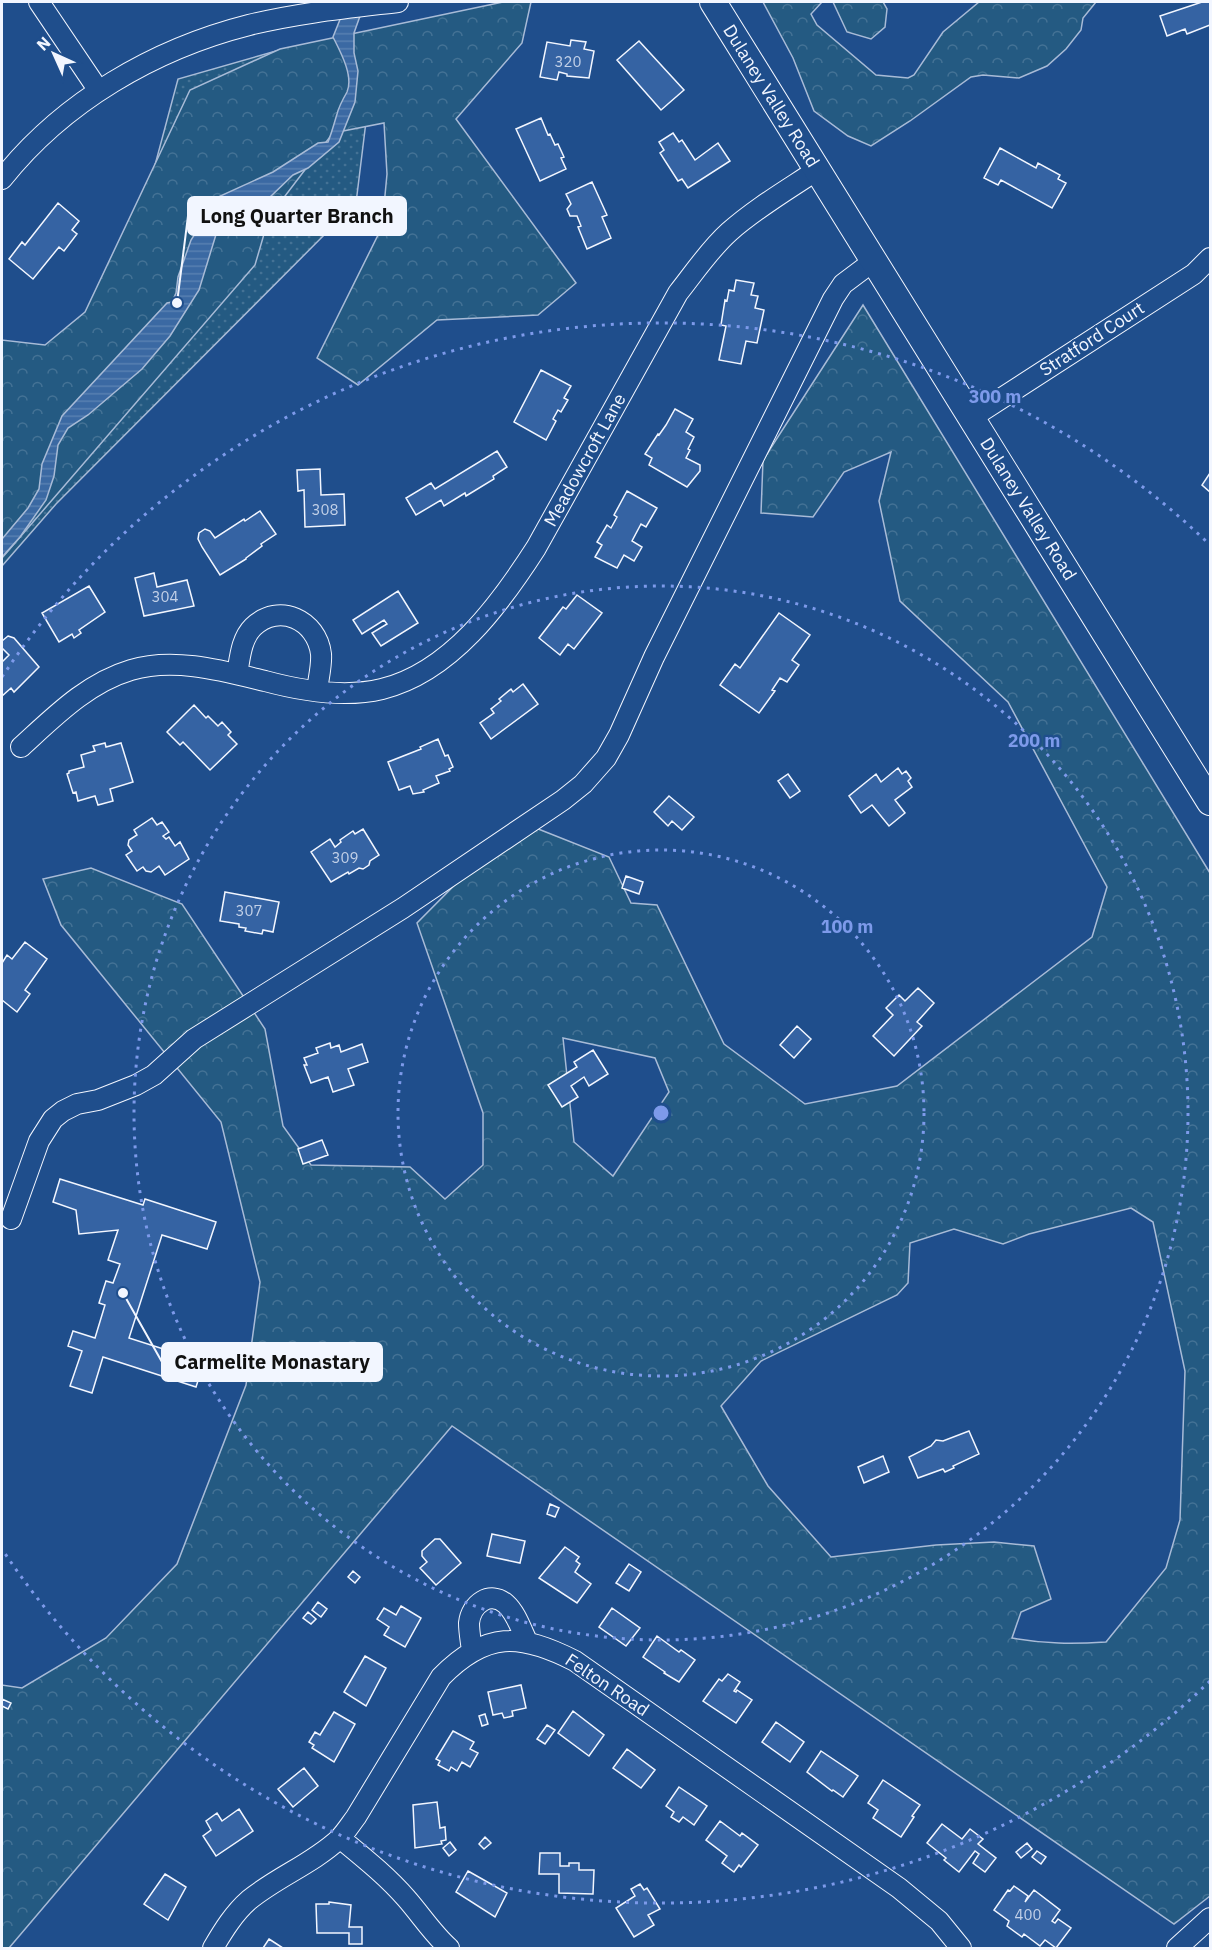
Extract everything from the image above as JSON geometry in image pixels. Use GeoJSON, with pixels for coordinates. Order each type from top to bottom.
{"type":"FeatureCollection","features":[{"type":"Feature","properties":{"kind":"main road","name":"Dulaney Valley Road"},"geometry":{"type":"LineString","coordinates":[[713,2],[1210,802]]}},
{"type":"Feature","properties":{"kind":"street"},"geometry":{"type":"LineString","coordinates":[[39,2],[99,91]]}},
{"type":"Feature","properties":{"kind":"street"},"geometry":{"type":"LineString","coordinates":[[2,179],[42,136],[99,91],[149,62],[208,37],[252,24],[398,2]]}},
{"type":"Feature","properties":{"kind":"street","name":"Meadowcroft Lane"},"geometry":{"type":"LineString","coordinates":[[21,747],[85,692],[108,678],[133,669],[163,665],[196,667],[317,691],[351,692],[382,688],[411,678],[443,658],[488,616],[510,588],[536,548],[678,293],[703,260],[727,234],[755,211],[817,170]]}},
{"type":"Feature","properties":{"kind":"street","name":"Stratford Court"},"geometry":{"type":"LineString","coordinates":[[971,418],[1194,274],[1210,258]]}},
{"type":"Feature","properties":{"kind":"street"},"geometry":{"type":"LineString","coordinates":[[11,1219],[39,1141],[53,1119],[63,1111],[76,1104],[107,1096],[154,1075],[194,1039],[403,908],[563,800],[583,784],[606,758],[619,735],[654,657],[832,298],[843,284],[875,260]]}},
{"type":"Feature","properties":{"kind":"street"},"geometry":{"type":"LineString","coordinates":[[237,674],[244,640],[253,627],[266,618],[280,615],[294,617],[308,625],[316,638],[321,655],[317,691]]}},
{"type":"Feature","properties":{"kind":"street"},"geometry":{"type":"LineString","coordinates":[[472,1651],[470,1616],[481,1600],[489,1598],[497,1598],[506,1604],[513,1612],[527,1641]]}},
{"type":"Feature","properties":{"kind":"street","name":"Felton Road"},"geometry":{"type":"LineString","coordinates":[[213,1948],[228,1924],[248,1901],[320,1854],[340,1838],[356,1817],[441,1677],[455,1663],[472,1651],[490,1644],[527,1641],[550,1648],[575,1661],[898,1888],[939,1921],[961,1948]]}},
{"type":"Feature","properties":{"kind":"street"},"geometry":{"type":"LineString","coordinates":[[340,1838],[399,1891],[449,1948]]}},
{"type":"Feature","properties":{"kind":"street"},"geometry":{"type":"LineString","coordinates":[[1177,1948],[1210,1918]]}},
{"type":"Feature","properties":{"kind":"green space"},"geometry":{"type":"Polygon","coordinates":[[[503,2],[531,2],[522,43],[456,119],[576,283],[538,315],[437,320],[358,385],[317,358],[382,227],[387,174],[384,123],[333,133],[269,217],[255,265],[2,558],[2,340],[45,345],[85,312],[190,90],[280,49],[503,2]]]}},
{"type":"Feature","properties":{"kind":"green space"},"geometry":{"type":"Polygon","coordinates":[[[763,2],[822,2],[811,14],[817,25],[876,75],[908,78],[914,75],[943,32],[979,2],[1096,2],[1083,18],[1081,30],[1066,49],[1047,66],[1019,78],[983,75],[971,77],[871,146],[848,136],[814,111],[793,58],[763,2]]]}},
{"type":"Feature","properties":{"kind":"green space"},"geometry":{"type":"Polygon","coordinates":[[[833,2],[883,2],[887,9],[885,27],[871,39],[847,32],[833,2]]]}},
{"type":"Feature","properties":{"kind":"green space"},"geometry":{"type":"Polygon","coordinates":[[[377,32],[356,203],[56,504],[2,566],[2,355],[44,374],[128,266],[178,79],[283,49],[377,32]]]}},
{"type":"Feature","properties":{"kind":"green space"},"geometry":{"type":"Polygon","coordinates":[[[863,305],[1210,873],[1210,1896],[1174,1924],[452,1426],[9,1948],[2,1948],[2,1685],[22,1688],[106,1638],[177,1564],[246,1385],[260,1282],[221,1122],[61,925],[43,879],[91,868],[182,904],[265,1029],[283,1126],[311,1165],[410,1167],[445,1199],[483,1165],[483,1113],[417,923],[518,821],[609,857],[631,903],[657,905],[724,1044],[805,1104],[897,1086],[1092,937],[1107,887],[1008,702],[900,601],[879,501],[891,452],[844,472],[813,517],[761,513],[763,460],[863,305]],[[563,1038],[574,1142],[613,1176],[669,1092],[655,1058],[563,1038]],[[1131,1208],[1029,1234],[1003,1244],[954,1229],[910,1243],[908,1283],[897,1295],[761,1361],[721,1406],[768,1486],[831,1557],[936,1545],[994,1542],[1034,1546],[1051,1599],[1021,1612],[1012,1638],[1059,1643],[1106,1642],[1166,1568],[1180,1520],[1185,1371],[1153,1222],[1131,1208]]]}},
{"type":"Feature","properties":{"kind":"shaded area"},"geometry":{"type":"Polygon","coordinates":[[[347,2],[365,2],[354,33],[354,53],[358,71],[355,102],[339,142],[308,168],[293,175],[270,197],[234,203],[222,215],[199,290],[170,336],[142,369],[88,415],[68,428],[58,445],[54,476],[46,500],[20,537],[2,557],[2,539],[28,508],[39,489],[42,464],[62,416],[167,303],[172,302],[191,240],[218,197],[273,172],[318,143],[328,142],[349,86],[345,64],[333,37],[347,2]]]}},
{"type":"Feature","properties":{"kind":"building"},"geometry":{"type":"Polygon","coordinates":[[[1202,2],[1210,2],[1210,25],[1187,34],[1185,29],[1167,36],[1160,16],[1202,2]]]}},
{"type":"Feature","properties":{"kind":"building"},"geometry":{"type":"Polygon","coordinates":[[[571,40],[586,42],[584,49],[594,51],[589,78],[567,76],[559,72],[557,80],[540,77],[547,42],[570,46],[571,40]]]}},
{"type":"Feature","properties":{"kind":"building"},"geometry":{"type":"Polygon","coordinates":[[[639,41],[684,90],[661,110],[617,60],[639,41]]]}},
{"type":"Feature","properties":{"kind":"building"},"geometry":{"type":"Polygon","coordinates":[[[541,118],[548,135],[550,134],[555,145],[558,144],[566,169],[540,181],[516,129],[541,118]]]}},
{"type":"Feature","properties":{"kind":"building"},"geometry":{"type":"Polygon","coordinates":[[[673,133],[679,142],[682,140],[695,160],[718,143],[730,161],[688,188],[682,179],[678,181],[660,153],[664,150],[659,142],[673,133]]]}},
{"type":"Feature","properties":{"kind":"building"},"geometry":{"type":"Polygon","coordinates":[[[1000,148],[1036,168],[1038,163],[1060,175],[1058,179],[1066,183],[1052,208],[1001,180],[998,185],[984,178],[1000,148]]]}},
{"type":"Feature","properties":{"kind":"building"},"geometry":{"type":"Polygon","coordinates":[[[592,182],[607,215],[602,217],[611,238],[587,249],[578,227],[581,226],[577,216],[570,216],[567,209],[571,204],[566,194],[592,182]]]}},
{"type":"Feature","properties":{"kind":"building"},"geometry":{"type":"Polygon","coordinates":[[[58,203],[79,221],[72,230],[77,234],[64,251],[59,247],[33,279],[9,259],[22,242],[25,245],[58,203]]]}},
{"type":"Feature","properties":{"kind":"building"},"geometry":{"type":"Polygon","coordinates":[[[736,280],[754,283],[751,295],[758,296],[755,308],[764,310],[757,343],[746,341],[741,364],[719,360],[726,326],[721,325],[725,300],[727,301],[729,290],[734,291],[736,280]]]}},
{"type":"Feature","properties":{"kind":"building"},"geometry":{"type":"Polygon","coordinates":[[[541,370],[571,386],[564,398],[568,400],[561,412],[558,410],[553,419],[556,421],[546,440],[514,422],[541,370]]]}},
{"type":"Feature","properties":{"kind":"building"},"geometry":{"type":"Polygon","coordinates":[[[675,409],[693,419],[686,432],[694,437],[686,458],[700,465],[700,471],[687,487],[649,465],[652,458],[645,454],[675,409]]]}},
{"type":"Feature","properties":{"kind":"building"},"geometry":{"type":"Polygon","coordinates":[[[497,451],[507,467],[493,476],[494,479],[466,496],[465,493],[444,506],[441,500],[416,515],[406,498],[431,483],[435,489],[497,451]]]}},
{"type":"Feature","properties":{"kind":"building"},"geometry":{"type":"Polygon","coordinates":[[[320,469],[321,495],[344,494],[345,525],[305,527],[304,490],[298,491],[297,470],[320,469]]]}},
{"type":"Feature","properties":{"kind":"building"},"geometry":{"type":"Polygon","coordinates":[[[1210,473],[1210,492],[1202,485],[1210,473]]]}},
{"type":"Feature","properties":{"kind":"building"},"geometry":{"type":"Polygon","coordinates":[[[627,491],[657,508],[646,527],[641,524],[632,541],[642,547],[634,561],[624,555],[617,568],[595,557],[602,545],[597,542],[607,525],[611,528],[617,517],[614,515],[627,491]]]}},
{"type":"Feature","properties":{"kind":"building"},"geometry":{"type":"Polygon","coordinates":[[[260,511],[276,534],[261,544],[262,546],[246,559],[220,575],[198,539],[199,533],[205,529],[210,531],[215,538],[260,511]]]}},
{"type":"Feature","properties":{"kind":"building"},"geometry":{"type":"Polygon","coordinates":[[[154,573],[157,587],[187,580],[194,606],[144,616],[135,578],[154,573]]]}},
{"type":"Feature","properties":{"kind":"building"},"geometry":{"type":"Polygon","coordinates":[[[89,586],[105,612],[79,630],[81,633],[74,638],[72,634],[59,642],[42,613],[89,586]]]}},
{"type":"Feature","properties":{"kind":"building"},"geometry":{"type":"Polygon","coordinates":[[[398,591],[418,623],[381,646],[372,633],[387,624],[384,620],[362,634],[353,620],[398,591]]]}},
{"type":"Feature","properties":{"kind":"building"},"geometry":{"type":"Polygon","coordinates":[[[577,595],[602,613],[574,649],[568,644],[560,655],[539,638],[563,607],[566,609],[577,595]]]}},
{"type":"Feature","properties":{"kind":"building"},"geometry":{"type":"Polygon","coordinates":[[[779,613],[810,635],[792,660],[799,665],[787,682],[780,678],[772,690],[775,691],[759,713],[720,685],[735,664],[740,668],[779,613]]]}},
{"type":"Feature","properties":{"kind":"building"},"geometry":{"type":"Polygon","coordinates":[[[8,636],[14,638],[39,667],[14,692],[11,688],[2,696],[2,662],[9,655],[2,648],[2,641],[8,636]]]}},
{"type":"Feature","properties":{"kind":"building"},"geometry":{"type":"Polygon","coordinates":[[[523,684],[538,704],[491,739],[480,723],[494,713],[491,709],[501,701],[499,699],[511,689],[513,692],[523,684]]]}},
{"type":"Feature","properties":{"kind":"building"},"geometry":{"type":"Polygon","coordinates":[[[194,705],[206,718],[208,716],[218,726],[222,722],[231,732],[228,735],[237,744],[210,770],[183,742],[180,745],[167,732],[194,705]]]}},
{"type":"Feature","properties":{"kind":"building"},"geometry":{"type":"Polygon","coordinates":[[[438,739],[445,756],[448,755],[453,767],[449,769],[450,771],[436,776],[439,783],[423,790],[424,792],[413,794],[410,786],[399,790],[388,762],[421,749],[420,747],[438,739]]]}},
{"type":"Feature","properties":{"kind":"building"},"geometry":{"type":"Polygon","coordinates":[[[105,743],[106,747],[121,743],[133,782],[110,789],[113,801],[98,805],[95,796],[78,801],[67,774],[69,771],[84,767],[81,755],[95,751],[93,746],[105,743]]]}},
{"type":"Feature","properties":{"kind":"building"},"geometry":{"type":"Polygon","coordinates":[[[898,768],[902,774],[906,771],[911,778],[908,781],[912,787],[895,800],[905,813],[889,826],[872,805],[861,813],[849,796],[876,774],[881,782],[898,768]]]}},
{"type":"Feature","properties":{"kind":"building"},"geometry":{"type":"Polygon","coordinates":[[[788,774],[800,791],[790,798],[778,781],[788,774]]]}},
{"type":"Feature","properties":{"kind":"building"},"geometry":{"type":"Polygon","coordinates":[[[669,796],[694,817],[682,830],[672,821],[668,826],[654,812],[669,796]]]}},
{"type":"Feature","properties":{"kind":"building"},"geometry":{"type":"Polygon","coordinates":[[[152,818],[157,825],[162,822],[169,832],[163,836],[166,839],[169,837],[175,846],[180,842],[189,859],[165,875],[159,866],[151,872],[146,871],[143,867],[137,871],[126,855],[132,851],[128,845],[129,840],[137,835],[134,830],[152,818]]]}},
{"type":"Feature","properties":{"kind":"building"},"geometry":{"type":"Polygon","coordinates":[[[363,829],[379,855],[363,869],[359,868],[349,874],[348,872],[331,882],[311,852],[330,839],[335,847],[341,842],[340,840],[353,831],[355,834],[363,829]]]}},
{"type":"Feature","properties":{"kind":"building"},"geometry":{"type":"Polygon","coordinates":[[[626,876],[643,882],[639,894],[622,888],[626,876]]]}},
{"type":"Feature","properties":{"kind":"building"},"geometry":{"type":"Polygon","coordinates":[[[225,892],[279,902],[273,932],[263,930],[262,934],[245,931],[246,928],[239,927],[239,924],[220,921],[225,892]]]}},
{"type":"Feature","properties":{"kind":"building"},"geometry":{"type":"Polygon","coordinates":[[[25,942],[47,959],[25,990],[30,994],[17,1012],[2,1000],[2,963],[7,955],[12,959],[25,942]]]}},
{"type":"Feature","properties":{"kind":"building"},"geometry":{"type":"Polygon","coordinates":[[[918,988],[934,1003],[917,1022],[922,1026],[894,1056],[873,1036],[893,1015],[886,1008],[899,995],[905,1001],[918,988]]]}},
{"type":"Feature","properties":{"kind":"building"},"geometry":{"type":"Polygon","coordinates":[[[797,1026],[811,1039],[794,1058],[780,1045],[797,1026]]]}},
{"type":"Feature","properties":{"kind":"building"},"geometry":{"type":"Polygon","coordinates":[[[330,1043],[331,1048],[339,1045],[341,1052],[362,1044],[368,1062],[348,1069],[354,1085],[333,1092],[328,1077],[311,1083],[304,1065],[307,1065],[304,1058],[318,1053],[316,1048],[330,1043]]]}},
{"type":"Feature","properties":{"kind":"building"},"geometry":{"type":"Polygon","coordinates":[[[593,1050],[608,1074],[589,1086],[584,1077],[571,1086],[578,1097],[562,1107],[548,1085],[577,1067],[574,1062],[593,1050]]]}},
{"type":"Feature","properties":{"kind":"building"},"geometry":{"type":"Polygon","coordinates":[[[322,1140],[328,1155],[303,1164],[298,1149],[322,1140]]]}},
{"type":"Feature","properties":{"kind":"building"},"geometry":{"type":"Polygon","coordinates":[[[60,1179],[143,1205],[145,1199],[216,1222],[207,1249],[162,1235],[129,1338],[204,1362],[196,1387],[103,1357],[92,1393],[70,1386],[82,1351],[68,1346],[73,1331],[95,1338],[105,1305],[99,1303],[106,1281],[113,1283],[120,1264],[108,1260],[118,1230],[79,1234],[76,1210],[53,1202],[60,1179]]]}},
{"type":"Feature","properties":{"kind":"building"},"geometry":{"type":"Polygon","coordinates":[[[969,1431],[979,1454],[945,1472],[943,1469],[918,1478],[909,1457],[931,1446],[936,1440],[943,1441],[969,1431]]]}},
{"type":"Feature","properties":{"kind":"building"},"geometry":{"type":"Polygon","coordinates":[[[883,1456],[889,1472],[864,1483],[858,1467],[883,1456]]]}},
{"type":"Feature","properties":{"kind":"building"},"geometry":{"type":"Polygon","coordinates":[[[550,1504],[559,1508],[555,1517],[547,1514],[550,1504]]]}},
{"type":"Feature","properties":{"kind":"building"},"geometry":{"type":"Polygon","coordinates":[[[492,1534],[525,1541],[520,1563],[487,1556],[492,1534]]]}},
{"type":"Feature","properties":{"kind":"building"},"geometry":{"type":"Polygon","coordinates":[[[435,1539],[440,1539],[461,1563],[436,1585],[420,1568],[427,1562],[422,1556],[422,1551],[435,1539]]]}},
{"type":"Feature","properties":{"kind":"building"},"geometry":{"type":"Polygon","coordinates":[[[565,1547],[579,1557],[576,1561],[580,1564],[575,1572],[591,1584],[577,1603],[539,1578],[565,1547]]]}},
{"type":"Feature","properties":{"kind":"building"},"geometry":{"type":"Polygon","coordinates":[[[629,1564],[641,1572],[629,1591],[616,1583],[629,1564]]]}},
{"type":"Feature","properties":{"kind":"building"},"geometry":{"type":"Polygon","coordinates":[[[353,1571],[360,1577],[355,1583],[348,1577],[353,1571]]]}},
{"type":"Feature","properties":{"kind":"building"},"geometry":{"type":"Polygon","coordinates":[[[318,1602],[327,1609],[321,1617],[312,1610],[318,1602]]]}},
{"type":"Feature","properties":{"kind":"building"},"geometry":{"type":"Polygon","coordinates":[[[401,1606],[421,1618],[405,1647],[384,1635],[389,1627],[377,1619],[384,1608],[396,1615],[401,1606]]]}},
{"type":"Feature","properties":{"kind":"building"},"geometry":{"type":"Polygon","coordinates":[[[612,1608],[640,1628],[626,1646],[599,1627],[612,1608]]]}},
{"type":"Feature","properties":{"kind":"building"},"geometry":{"type":"Polygon","coordinates":[[[308,1612],[316,1619],[311,1624],[303,1618],[308,1612]]]}},
{"type":"Feature","properties":{"kind":"building"},"geometry":{"type":"Polygon","coordinates":[[[657,1636],[695,1660],[679,1682],[643,1657],[657,1636]]]}},
{"type":"Feature","properties":{"kind":"building"},"geometry":{"type":"Polygon","coordinates":[[[365,1656],[386,1668],[366,1706],[344,1692],[365,1656]]]}},
{"type":"Feature","properties":{"kind":"building"},"geometry":{"type":"Polygon","coordinates":[[[728,1674],[740,1682],[734,1691],[737,1690],[752,1700],[736,1723],[703,1701],[719,1679],[722,1681],[728,1674]]]}},
{"type":"Feature","properties":{"kind":"building"},"geometry":{"type":"Polygon","coordinates":[[[521,1685],[526,1708],[512,1711],[513,1716],[504,1718],[502,1713],[493,1715],[488,1692],[521,1685]]]}},
{"type":"Feature","properties":{"kind":"building"},"geometry":{"type":"Polygon","coordinates":[[[2,1699],[11,1703],[8,1709],[2,1706],[2,1699]]]}},
{"type":"Feature","properties":{"kind":"building"},"geometry":{"type":"Polygon","coordinates":[[[573,1711],[604,1735],[589,1756],[558,1733],[573,1711]]]}},
{"type":"Feature","properties":{"kind":"building"},"geometry":{"type":"Polygon","coordinates":[[[334,1712],[355,1724],[334,1762],[312,1748],[314,1745],[309,1742],[315,1732],[320,1735],[334,1712]]]}},
{"type":"Feature","properties":{"kind":"building"},"geometry":{"type":"Polygon","coordinates":[[[485,1714],[488,1724],[482,1726],[479,1716],[485,1714]]]}},
{"type":"Feature","properties":{"kind":"building"},"geometry":{"type":"Polygon","coordinates":[[[776,1722],[804,1742],[790,1762],[762,1742],[776,1722]]]}},
{"type":"Feature","properties":{"kind":"building"},"geometry":{"type":"Polygon","coordinates":[[[547,1725],[555,1730],[545,1744],[537,1739],[547,1725]]]}},
{"type":"Feature","properties":{"kind":"building"},"geometry":{"type":"Polygon","coordinates":[[[453,1731],[474,1742],[470,1749],[478,1753],[470,1767],[462,1762],[457,1771],[451,1767],[449,1771],[438,1765],[440,1761],[436,1759],[453,1731]]]}},
{"type":"Feature","properties":{"kind":"building"},"geometry":{"type":"Polygon","coordinates":[[[627,1749],[655,1770],[641,1788],[613,1768],[627,1749]]]}},
{"type":"Feature","properties":{"kind":"building"},"geometry":{"type":"Polygon","coordinates":[[[821,1751],[858,1776],[843,1797],[807,1772],[821,1751]]]}},
{"type":"Feature","properties":{"kind":"building"},"geometry":{"type":"Polygon","coordinates":[[[304,1768],[318,1786],[293,1807],[278,1789],[304,1768]]]}},
{"type":"Feature","properties":{"kind":"building"},"geometry":{"type":"Polygon","coordinates":[[[883,1780],[920,1805],[901,1837],[873,1818],[878,1810],[868,1803],[883,1780]]]}},
{"type":"Feature","properties":{"kind":"building"},"geometry":{"type":"Polygon","coordinates":[[[679,1787],[707,1806],[694,1825],[683,1817],[679,1822],[671,1817],[674,1812],[666,1806],[679,1787]]]}},
{"type":"Feature","properties":{"kind":"building"},"geometry":{"type":"Polygon","coordinates":[[[437,1802],[440,1828],[445,1827],[446,1840],[441,1841],[442,1844],[415,1848],[413,1805],[437,1802]]]}},
{"type":"Feature","properties":{"kind":"building"},"geometry":{"type":"Polygon","coordinates":[[[239,1809],[253,1831],[216,1856],[203,1836],[211,1830],[206,1821],[217,1813],[222,1821],[239,1809]]]}},
{"type":"Feature","properties":{"kind":"building"},"geometry":{"type":"Polygon","coordinates":[[[720,1821],[740,1836],[742,1833],[758,1845],[741,1867],[739,1865],[734,1872],[722,1863],[727,1856],[706,1840],[720,1821]]]}},
{"type":"Feature","properties":{"kind":"building"},"geometry":{"type":"Polygon","coordinates":[[[942,1824],[962,1839],[970,1829],[983,1839],[978,1844],[996,1858],[985,1872],[973,1863],[979,1854],[975,1851],[959,1872],[927,1843],[942,1824]]]}},
{"type":"Feature","properties":{"kind":"building"},"geometry":{"type":"Polygon","coordinates":[[[485,1837],[491,1843],[484,1849],[479,1844],[485,1837]]]}},
{"type":"Feature","properties":{"kind":"building"},"geometry":{"type":"Polygon","coordinates":[[[450,1842],[456,1850],[449,1856],[443,1848],[450,1842]]]}},
{"type":"Feature","properties":{"kind":"building"},"geometry":{"type":"Polygon","coordinates":[[[1027,1843],[1032,1849],[1021,1858],[1016,1852],[1027,1843]]]}},
{"type":"Feature","properties":{"kind":"building"},"geometry":{"type":"Polygon","coordinates":[[[1037,1851],[1046,1857],[1041,1864],[1032,1857],[1037,1851]]]}},
{"type":"Feature","properties":{"kind":"building"},"geometry":{"type":"Polygon","coordinates":[[[540,1853],[560,1853],[560,1866],[579,1863],[579,1870],[594,1870],[593,1894],[559,1893],[559,1874],[539,1874],[540,1853]]]}},
{"type":"Feature","properties":{"kind":"building"},"geometry":{"type":"Polygon","coordinates":[[[468,1871],[507,1893],[495,1917],[456,1892],[468,1871]]]}},
{"type":"Feature","properties":{"kind":"building"},"geometry":{"type":"Polygon","coordinates":[[[165,1874],[186,1887],[168,1920],[144,1904],[165,1874]]]}},
{"type":"Feature","properties":{"kind":"building"},"geometry":{"type":"Polygon","coordinates":[[[640,1884],[644,1890],[647,1888],[660,1909],[648,1915],[654,1925],[634,1937],[616,1908],[635,1896],[631,1889],[640,1884]]]}},
{"type":"Feature","properties":{"kind":"building"},"geometry":{"type":"Polygon","coordinates":[[[1014,1886],[1028,1896],[1025,1902],[1034,1890],[1060,1910],[1052,1921],[1055,1923],[1058,1919],[1071,1928],[1056,1948],[1045,1940],[1040,1946],[1024,1934],[1022,1937],[1007,1926],[1009,1921],[994,1910],[1008,1890],[1010,1891],[1014,1886]]]}},
{"type":"Feature","properties":{"kind":"building"},"geometry":{"type":"Polygon","coordinates":[[[329,1902],[351,1905],[349,1927],[362,1927],[362,1944],[349,1944],[349,1933],[317,1933],[316,1904],[329,1904],[329,1902]]]}},
{"type":"Feature","properties":{"kind":"building"},"geometry":{"type":"Polygon","coordinates":[[[269,1939],[283,1948],[263,1948],[269,1939]]]}},
{"type":"Feature","properties":{"kind":"place","name":"Long Quarter Branch"},"geometry":{"type":"Point","coordinates":[177,303]}},
{"type":"Feature","properties":{"kind":"place","name":"Carmelite Monastary"},"geometry":{"type":"Point","coordinates":[123,1293]}}]}
